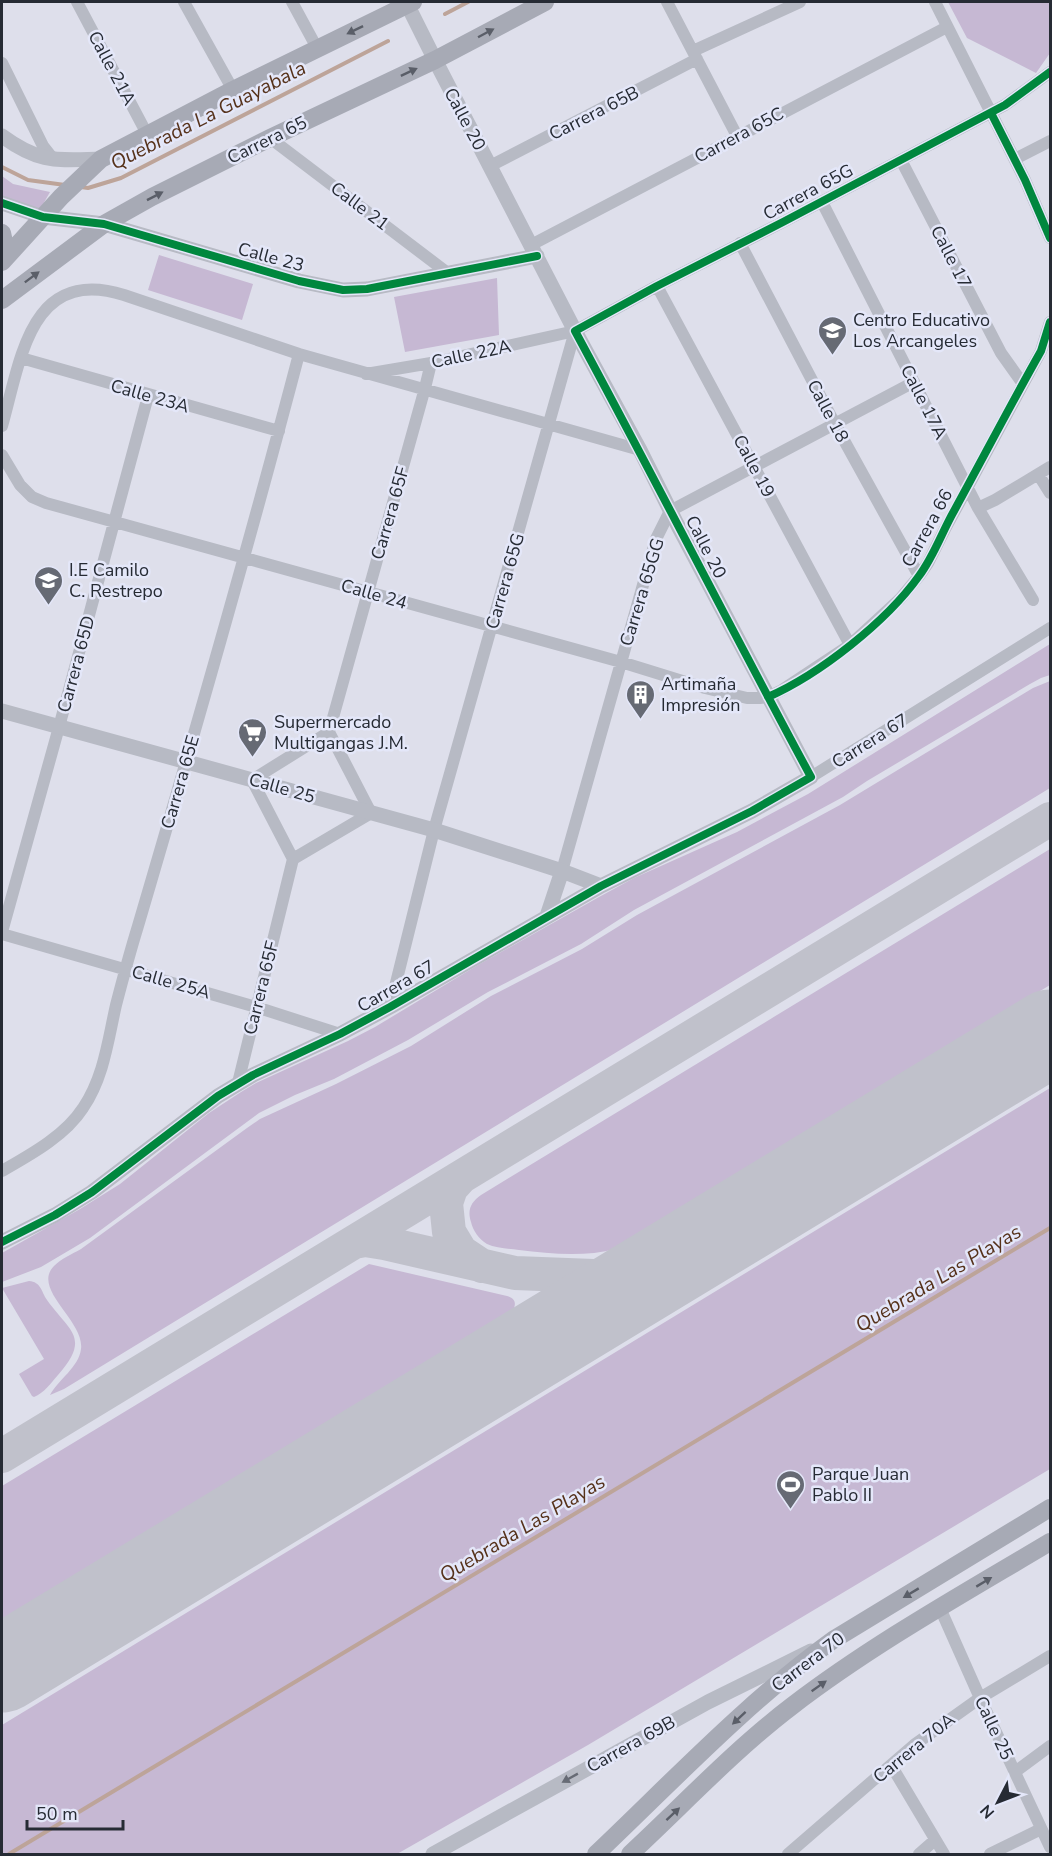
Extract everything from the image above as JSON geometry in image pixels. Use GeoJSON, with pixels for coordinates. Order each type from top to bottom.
{"type":"FeatureCollection","features":[{"type":"Feature","properties":{"kind":"main road"},"geometry":{"type":"LineString","coordinates":[[4,259],[61,197],[101,159],[409,2]]}},
{"type":"Feature","properties":{"kind":"main road","name":"Carrera 65"},"geometry":{"type":"LineString","coordinates":[[2,300],[104,224],[152,197],[435,60],[544,2]]}},
{"type":"Feature","properties":{"kind":"main road"},"geometry":{"type":"LineString","coordinates":[[2,233],[4,259]]}},
{"type":"Feature","properties":{"kind":"main road","name":"Carrera 70"},"geometry":{"type":"LineString","coordinates":[[596,1854],[745,1712],[800,1664],[833,1640],[1050,1508]]}},
{"type":"Feature","properties":{"kind":"main road","name":"Carrera 70"},"geometry":{"type":"LineString","coordinates":[[630,1854],[739,1752],[790,1708],[858,1660],[1050,1542]]}},
{"type":"Feature","properties":{"kind":"street","name":"Calle 21A"},"geometry":{"type":"LineString","coordinates":[[77,2],[147,134]]}},
{"type":"Feature","properties":{"kind":"street"},"geometry":{"type":"LineString","coordinates":[[184,2],[233,90]]}},
{"type":"Feature","properties":{"kind":"street"},"geometry":{"type":"LineString","coordinates":[[292,2],[317,48]]}},
{"type":"Feature","properties":{"kind":"street","name":"Calle 20"},"geometry":{"type":"LineString","coordinates":[[409,2],[435,60],[575,331],[811,777]]}},
{"type":"Feature","properties":{"kind":"street"},"geometry":{"type":"LineString","coordinates":[[667,2],[737,136]]}},
{"type":"Feature","properties":{"kind":"street","name":"Carrera 65B"},"geometry":{"type":"LineString","coordinates":[[490,166],[695,55],[800,2]]}},
{"type":"Feature","properties":{"kind":"street"},"geometry":{"type":"LineString","coordinates":[[935,2],[1015,159],[1050,238]]}},
{"type":"Feature","properties":{"kind":"street","name":"Carrera 65C"},"geometry":{"type":"LineString","coordinates":[[534,251],[737,136],[947,27]]}},
{"type":"Feature","properties":{"kind":"street"},"geometry":{"type":"LineString","coordinates":[[2,63],[43,146],[54,160]]}},
{"type":"Feature","properties":{"kind":"street","name":"Carrera 65G"},"geometry":{"type":"LineString","coordinates":[[390,1007],[434,830],[575,331],[991,113],[1021,95],[1050,72]]}},
{"type":"Feature","properties":{"kind":"street"},"geometry":{"type":"LineString","coordinates":[[2,136],[33,155],[54,160],[101,159]]}},
{"type":"Feature","properties":{"kind":"street","name":"Calle 21"},"geometry":{"type":"LineString","coordinates":[[270,138],[449,274]]}},
{"type":"Feature","properties":{"kind":"street"},"geometry":{"type":"LineString","coordinates":[[1015,159],[1050,141]]}},
{"type":"Feature","properties":{"kind":"street","name":"Calle 17"},"geometry":{"type":"LineString","coordinates":[[901,160],[1001,353],[1023,384]]}},
{"type":"Feature","properties":{"kind":"street","name":"Calle 17A"},"geometry":{"type":"LineString","coordinates":[[822,202],[978,508],[1034,600]]}},
{"type":"Feature","properties":{"kind":"street","name":"Calle 23"},"geometry":{"type":"LineString","coordinates":[[2,203],[43,217],[104,224],[299,280],[344,290],[367,290],[449,274],[534,251]]}},
{"type":"Feature","properties":{"kind":"street","name":"Calle 18"},"geometry":{"type":"LineString","coordinates":[[740,243],[835,424],[919,576]]}},
{"type":"Feature","properties":{"kind":"street","name":"Calle 19"},"geometry":{"type":"LineString","coordinates":[[657,286],[850,645]]}},
{"type":"Feature","properties":{"kind":"street"},"geometry":{"type":"LineString","coordinates":[[2,426],[30,331],[39,316],[57,298],[77,290],[107,289],[299,354],[640,450]]}},
{"type":"Feature","properties":{"kind":"street","name":"Carrera 66"},"geometry":{"type":"LineString","coordinates":[[768,697],[800,680],[850,645],[892,607],[919,576],[1041,351],[1050,322]]}},
{"type":"Feature","properties":{"kind":"street","name":"Calle 22A"},"geometry":{"type":"LineString","coordinates":[[366,374],[431,363],[575,331]]}},
{"type":"Feature","properties":{"kind":"street","name":"Carrera 65E"},"geometry":{"type":"LineString","coordinates":[[2,1171],[59,1134],[82,1110],[103,1066],[125,969],[244,557],[299,354]]}},
{"type":"Feature","properties":{"kind":"street","name":"Calle 23A"},"geometry":{"type":"LineString","coordinates":[[21,358],[148,396],[279,431]]}},
{"type":"Feature","properties":{"kind":"street","name":"Carrera 65F"},"geometry":{"type":"LineString","coordinates":[[329,732],[431,363]]}},
{"type":"Feature","properties":{"kind":"street"},"geometry":{"type":"LineString","coordinates":[[670,511],[914,381]]}},
{"type":"Feature","properties":{"kind":"street","name":"Carrera 65D"},"geometry":{"type":"LineString","coordinates":[[2,933],[148,396]]}},
{"type":"Feature","properties":{"kind":"street","name":"Calle 24"},"geometry":{"type":"LineString","coordinates":[[2,455],[20,485],[32,497],[46,503],[621,662],[705,688],[747,698],[768,697]]}},
{"type":"Feature","properties":{"kind":"street"},"geometry":{"type":"LineString","coordinates":[[978,508],[1050,467]]}},
{"type":"Feature","properties":{"kind":"street"},"geometry":{"type":"LineString","coordinates":[[1038,474],[1050,493]]}},
{"type":"Feature","properties":{"kind":"street","name":"Carrera 65GG"},"geometry":{"type":"LineString","coordinates":[[562,871],[656,539],[670,511]]}},
{"type":"Feature","properties":{"kind":"street","name":"Carrera 67"},"geometry":{"type":"LineString","coordinates":[[2,1242],[56,1215],[92,1192],[238,1083],[340,1034],[547,915],[752,811],[811,777],[1050,628]]}},
{"type":"Feature","properties":{"kind":"street","name":"Calle 25"},"geometry":{"type":"LineString","coordinates":[[2,711],[434,830],[562,871],[601,886]]}},
{"type":"Feature","properties":{"kind":"street"},"geometry":{"type":"LineString","coordinates":[[329,732],[371,813],[293,859],[252,780],[329,732]]}},
{"type":"Feature","properties":{"kind":"street","name":"Carrera 65F"},"geometry":{"type":"LineString","coordinates":[[238,1083],[293,859]]}},
{"type":"Feature","properties":{"kind":"street"},"geometry":{"type":"LineString","coordinates":[[547,915],[562,871]]}},
{"type":"Feature","properties":{"kind":"street","name":"Calle 25A"},"geometry":{"type":"LineString","coordinates":[[2,933],[256,1007],[340,1034]]}},
{"type":"Feature","properties":{"kind":"street","name":"Calle 25"},"geometry":{"type":"LineString","coordinates":[[940,1608],[1050,1847]]}},
{"type":"Feature","properties":{"kind":"street","name":"Carrera 69B"},"geometry":{"type":"LineString","coordinates":[[433,1854],[708,1701],[833,1640]]}},
{"type":"Feature","properties":{"kind":"street","name":"Carrera 70A"},"geometry":{"type":"LineString","coordinates":[[788,1854],[914,1745],[980,1698],[1050,1656]]}},
{"type":"Feature","properties":{"kind":"street"},"geometry":{"type":"LineString","coordinates":[[1015,1772],[1050,1746]]}},
{"type":"Feature","properties":{"kind":"street"},"geometry":{"type":"LineString","coordinates":[[891,1765],[944,1854]]}},
{"type":"Feature","properties":{"kind":"street"},"geometry":{"type":"LineString","coordinates":[[990,1854],[1041,1829]]}},
{"type":"Feature","properties":{"kind":"street"},"geometry":{"type":"LineString","coordinates":[[919,1854],[935,1840]]}},
{"type":"Feature","properties":{"kind":"shaded area"},"geometry":{"type":"Polygon","coordinates":[[[948,2],[1050,2],[1050,53],[1036,73],[967,38],[948,2]]]}},
{"type":"Feature","properties":{"kind":"shaded area"},"geometry":{"type":"Polygon","coordinates":[[[2,176],[13,184],[50,192],[38,213],[2,199],[2,176]]]}},
{"type":"Feature","properties":{"kind":"shaded area"},"geometry":{"type":"Polygon","coordinates":[[[159,255],[253,284],[242,320],[148,290],[159,255]]]}},
{"type":"Feature","properties":{"kind":"shaded area"},"geometry":{"type":"Polygon","coordinates":[[[497,278],[499,335],[405,352],[394,297],[497,278]]]}},
{"type":"Feature","properties":{"kind":"shaded area"},"geometry":{"type":"Polygon","coordinates":[[[1050,644],[1050,675],[1030,684],[843,797],[634,910],[581,944],[488,992],[408,1040],[334,1079],[259,1113],[90,1238],[41,1267],[2,1282],[2,1253],[120,1184],[209,1113],[241,1092],[375,1027],[478,965],[634,878],[737,832],[808,794],[1050,644]]]}},
{"type":"Feature","properties":{"kind":"shaded area"},"geometry":{"type":"Polygon","coordinates":[[[1050,681],[1050,788],[64,1389],[50,1395],[72,1368],[81,1349],[80,1338],[75,1327],[53,1295],[49,1285],[49,1275],[60,1261],[81,1249],[260,1119],[411,1046],[491,996],[582,949],[637,915],[840,805],[1033,688],[1050,681]]]}},
{"type":"Feature","properties":{"kind":"shaded area"},"geometry":{"type":"Polygon","coordinates":[[[1050,849],[1050,985],[616,1249],[580,1254],[556,1254],[503,1248],[484,1242],[477,1235],[470,1218],[470,1210],[472,1203],[481,1195],[1050,849]]]}},
{"type":"Feature","properties":{"kind":"shaded area"},"geometry":{"type":"Polygon","coordinates":[[[1050,1088],[1050,1469],[588,1745],[397,1854],[2,1854],[2,1725],[1050,1088]]]}},
{"type":"Feature","properties":{"kind":"shaded area"},"geometry":{"type":"Polygon","coordinates":[[[369,1264],[507,1296],[513,1299],[515,1306],[510,1315],[2,1626],[2,1486],[369,1264]]]}},
{"type":"Feature","properties":{"kind":"shaded area"},"geometry":{"type":"Polygon","coordinates":[[[29,1281],[36,1283],[40,1288],[74,1335],[75,1343],[68,1362],[47,1387],[34,1397],[19,1374],[44,1359],[2,1288],[29,1281]]]}},
{"type":"Feature","properties":{"kind":"waterway","name":"Quebrada La Guayabala"},"geometry":{"type":"LineString","coordinates":[[445,14],[468,2]]}},
{"type":"Feature","properties":{"kind":"waterway","name":"Quebrada La Guayabala"},"geometry":{"type":"LineString","coordinates":[[81,187],[88,188],[121,178],[388,41]]}},
{"type":"Feature","properties":{"kind":"waterway","name":"Quebrada La Guayabala"},"geometry":{"type":"LineString","coordinates":[[2,167],[28,180],[65,185]]}},
{"type":"Feature","properties":{"kind":"waterway","name":"Quebrada Las Playas"},"geometry":{"type":"LineString","coordinates":[[9,1854],[1050,1228]]}},
{"type":"Feature","properties":{"kind":"taxiway"},"geometry":{"type":"LineString","coordinates":[[2,1456],[1050,819]]}},
{"type":"Feature","properties":{"kind":"taxiway"},"geometry":{"type":"LineString","coordinates":[[461,1177],[451,1188],[446,1203],[449,1232],[461,1252],[482,1266]]}},
{"type":"Feature","properties":{"kind":"taxiway"},"geometry":{"type":"LineString","coordinates":[[354,1242],[365,1240],[384,1243],[515,1273],[646,1278]]}},
{"type":"Feature","properties":{"kind":"runway"},"geometry":{"type":"LineString","coordinates":[[2,1669],[1050,1033]]}},
{"type":"Feature","properties":{"kind":"cycle path"},"geometry":{"type":"LineString","coordinates":[[2,1242],[55,1215],[92,1192],[218,1096],[253,1075],[340,1034],[601,886],[752,811],[811,777],[575,331],[1005,105],[1050,72]]}},
{"type":"Feature","properties":{"kind":"cycle path"},"geometry":{"type":"LineString","coordinates":[[991,113],[1025,180],[1050,238]]}},
{"type":"Feature","properties":{"kind":"cycle path"},"geometry":{"type":"LineString","coordinates":[[2,203],[43,217],[104,224],[299,281],[343,290],[367,289],[537,256]]}},
{"type":"Feature","properties":{"kind":"cycle path"},"geometry":{"type":"LineString","coordinates":[[768,697],[809,675],[851,645],[889,611],[919,576],[1041,351],[1050,322]]}},
{"type":"Feature","properties":{"kind":"place","name":"Centro Educativo Los Arcangeles"},"geometry":{"type":"Point","coordinates":[832,356]}},
{"type":"Feature","properties":{"kind":"place","name":"I.E Camilo C. Restrepo"},"geometry":{"type":"Point","coordinates":[48,606]}},
{"type":"Feature","properties":{"kind":"place","name":"Artimaña Impresión"},"geometry":{"type":"Point","coordinates":[640,720]}},
{"type":"Feature","properties":{"kind":"place","name":"Supermercado Multigangas J.M."},"geometry":{"type":"Point","coordinates":[253,758]}},
{"type":"Feature","properties":{"kind":"place","name":"Parque Juan Pablo II"},"geometry":{"type":"Point","coordinates":[791,1510]}}]}
